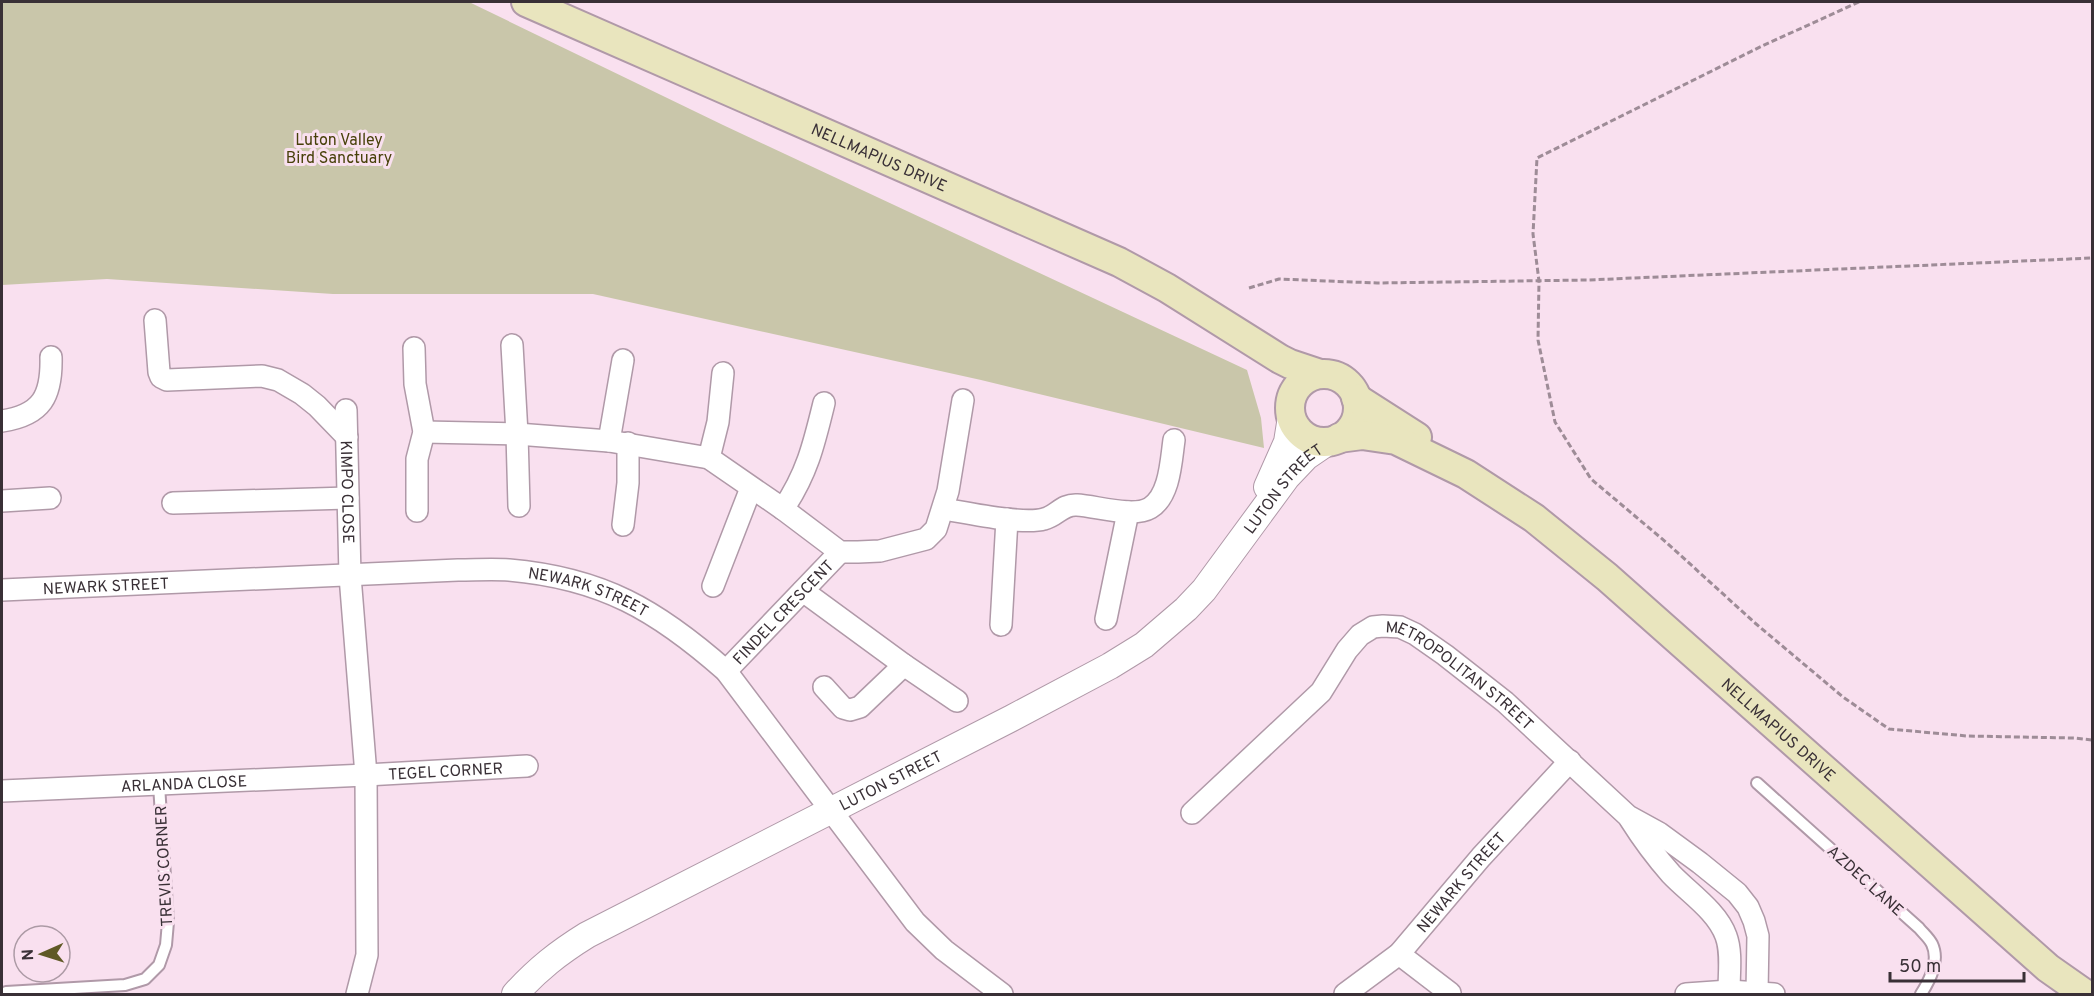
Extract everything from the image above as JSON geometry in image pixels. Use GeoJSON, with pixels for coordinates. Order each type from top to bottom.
{"type":"FeatureCollection","features":[{"type":"Feature","properties":{"kind":"main road","name":"NELLMAPIUS DRIVE"},"geometry":{"type":"LineString","coordinates":[[526,2],[1119,262],[1167,288],[1280,359],[1320,374]]}},
{"type":"Feature","properties":{"kind":"main road","name":"NELLMAPIUS DRIVE"},"geometry":{"type":"LineString","coordinates":[[1225,323],[1268,367],[1290,411]]}},
{"type":"Feature","properties":{"kind":"main road"},"geometry":{"type":"LineString","coordinates":[[1320,374],[1332,374],[1342,379],[1351,387],[1356,398],[1358,409],[1355,421],[1349,431],[1333,440],[1316,441],[1305,436],[1297,428],[1290,411],[1293,394],[1299,384],[1308,377],[1320,374]]}},
{"type":"Feature","properties":{"kind":"main road","name":"NELLMAPIUS DRIVE"},"geometry":{"type":"LineString","coordinates":[[1356,398],[1534,518],[1607,577],[2048,968],[2085,994]]}},
{"type":"Feature","properties":{"kind":"main road","name":"NELLMAPIUS DRIVE"},"geometry":{"type":"LineString","coordinates":[[1333,440],[1362,435],[1396,440],[1466,474]]}},
{"type":"Feature","properties":{"kind":"street"},"geometry":{"type":"LineString","coordinates":[[155,320],[161,377],[177,379],[262,376],[278,380],[302,394],[347,437]]}},
{"type":"Feature","properties":{"kind":"street"},"geometry":{"type":"LineString","coordinates":[[512,345],[519,506]]}},
{"type":"Feature","properties":{"kind":"street"},"geometry":{"type":"LineString","coordinates":[[414,348],[415,384],[424,432],[417,459],[417,512]]}},
{"type":"Feature","properties":{"kind":"street"},"geometry":{"type":"LineString","coordinates":[[2,421],[22,416],[42,402],[51,381],[51,357]]}},
{"type":"Feature","properties":{"kind":"street"},"geometry":{"type":"LineString","coordinates":[[623,360],[619,442],[628,483],[623,525]]}},
{"type":"Feature","properties":{"kind":"street"},"geometry":{"type":"LineString","coordinates":[[709,458],[718,422],[723,373]]}},
{"type":"Feature","properties":{"kind":"street"},"geometry":{"type":"LineString","coordinates":[[424,432],[517,434],[619,442],[709,458],[840,552],[880,551],[926,539],[936,529],[944,509],[963,400]]}},
{"type":"Feature","properties":{"kind":"street"},"geometry":{"type":"LineString","coordinates":[[783,509],[798,487],[807,465],[824,403]]}},
{"type":"Feature","properties":{"kind":"street","name":"KIMPO CLOSE"},"geometry":{"type":"LineString","coordinates":[[346,410],[350,576]]}},
{"type":"Feature","properties":{"kind":"street","name":"LUTON STREET"},"geometry":{"type":"LineString","coordinates":[[1241,538],[1276,471],[1287,442],[1290,411]]}},
{"type":"Feature","properties":{"kind":"street"},"geometry":{"type":"LineString","coordinates":[[944,509],[1007,519],[1044,520],[1062,508],[1076,504],[1128,512],[1151,508],[1162,494],[1167,482],[1174,440]]}},
{"type":"Feature","properties":{"kind":"street","name":"LUTON STREET"},"geometry":{"type":"LineString","coordinates":[[515,994],[558,952],[587,934],[831,811],[1110,666],[1144,645],[1186,609],[1204,590],[1287,477],[1306,457],[1333,440]]}},
{"type":"Feature","properties":{"kind":"street"},"geometry":{"type":"LineString","coordinates":[[713,586],[751,488]]}},
{"type":"Feature","properties":{"kind":"street"},"geometry":{"type":"LineString","coordinates":[[2,501],[50,498]]}},
{"type":"Feature","properties":{"kind":"street"},"geometry":{"type":"LineString","coordinates":[[173,503],[348,498]]}},
{"type":"Feature","properties":{"kind":"street"},"geometry":{"type":"LineString","coordinates":[[1106,619],[1128,512]]}},
{"type":"Feature","properties":{"kind":"street"},"geometry":{"type":"LineString","coordinates":[[1001,625],[1007,519]]}},
{"type":"Feature","properties":{"kind":"street","name":"FINDEL CRESCENT"},"geometry":{"type":"LineString","coordinates":[[726,671],[840,552]]}},
{"type":"Feature","properties":{"kind":"street","name":"NEWARK STREET"},"geometry":{"type":"LineString","coordinates":[[2,590],[507,570],[554,576],[588,584],[653,614],[695,644],[726,671],[915,922],[944,950],[1002,994]]}},
{"type":"Feature","properties":{"kind":"street"},"geometry":{"type":"LineString","coordinates":[[350,576],[366,775],[367,955],[357,994]]}},
{"type":"Feature","properties":{"kind":"street"},"geometry":{"type":"LineString","coordinates":[[803,591],[957,701]]}},
{"type":"Feature","properties":{"kind":"street","name":"METROPOLITAN STREET"},"geometry":{"type":"LineString","coordinates":[[1192,813],[1321,692],[1347,650],[1360,635],[1373,627],[1400,627],[1415,634],[1445,655],[1505,702],[1628,816],[1671,874],[1718,921],[1726,936],[1729,949],[1729,991]]}},
{"type":"Feature","properties":{"kind":"street"},"geometry":{"type":"LineString","coordinates":[[824,687],[843,708],[856,709],[866,703],[904,665]]}},
{"type":"Feature","properties":{"kind":"street","name":"NEWARK STREET"},"geometry":{"type":"LineString","coordinates":[[1346,994],[1399,954],[1481,857],[1570,761]]}},
{"type":"Feature","properties":{"kind":"street","name":"TEGEL CORNER"},"geometry":{"type":"LineString","coordinates":[[366,775],[526,766]]}},
{"type":"Feature","properties":{"kind":"street","name":"ARLANDA CLOSE"},"geometry":{"type":"LineString","coordinates":[[2,791],[366,775]]}},
{"type":"Feature","properties":{"kind":"street","name":"METROPOLITAN STREET"},"geometry":{"type":"LineString","coordinates":[[1628,816],[1659,833],[1700,862],[1737,893],[1748,907],[1758,936],[1766,993]]}},
{"type":"Feature","properties":{"kind":"street"},"geometry":{"type":"LineString","coordinates":[[1399,954],[1450,993]]}},
{"type":"Feature","properties":{"kind":"street"},"geometry":{"type":"LineString","coordinates":[[1686,994],[1729,991],[1766,993]]}},
{"type":"Feature","properties":{"kind":"lane","name":"AZDEC LANE"},"geometry":{"type":"LineString","coordinates":[[1757,783],[1919,928],[1932,944],[1935,958],[1932,976],[1921,994]]}},
{"type":"Feature","properties":{"kind":"lane","name":"TREVIS CORNER"},"geometry":{"type":"LineString","coordinates":[[6,992],[125,985],[145,979],[159,965],[166,945],[168,922],[159,785]]}},
{"type":"Feature","properties":{"kind":"path"},"geometry":{"type":"LineString","coordinates":[[1859,2],[1762,46],[1538,158],[1533,234],[1539,280],[1538,340],[1555,422],[1591,478],[1755,623],[1843,697],[1889,729],[1967,736],[2092,740]]}},
{"type":"Feature","properties":{"kind":"path"},"geometry":{"type":"LineString","coordinates":[[1249,288],[1279,279],[1377,283],[1599,280],[2092,258]]}},
{"type":"Feature","properties":{"kind":"green space","name":"Luton Valley Bird Sanctuary"},"geometry":{"type":"Polygon","coordinates":[[[2,2],[469,2],[723,125],[1247,370],[1261,418],[1264,448],[981,380],[593,294],[333,294],[107,279],[2,285],[2,2]]]}}]}
